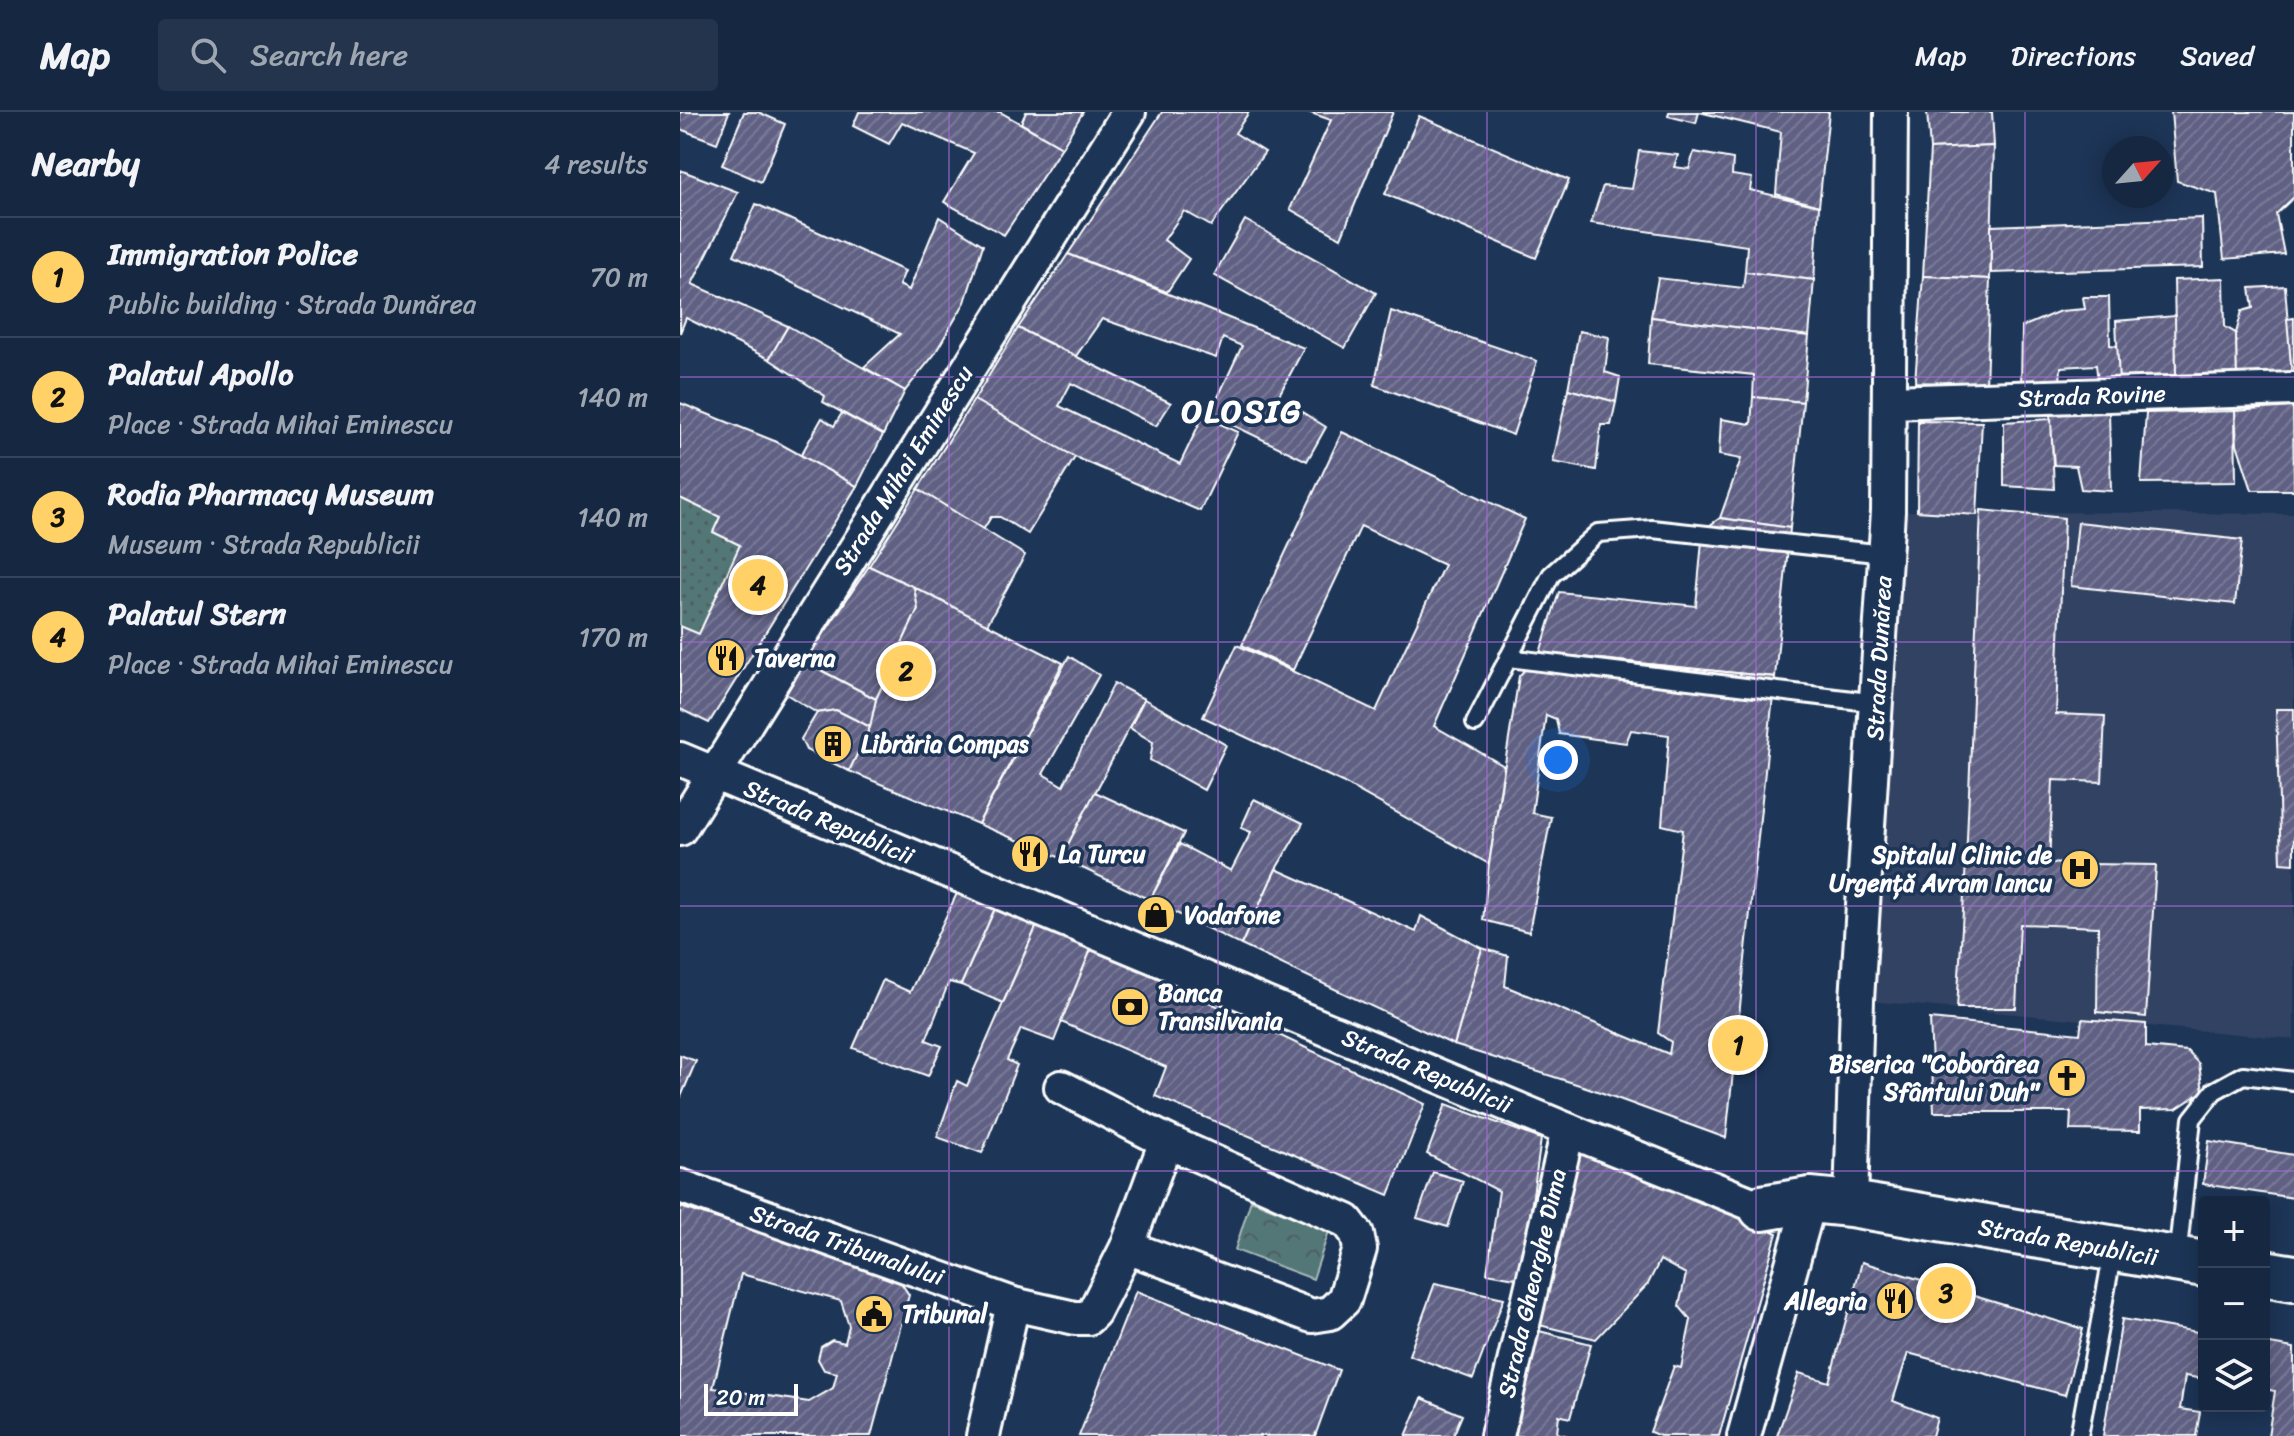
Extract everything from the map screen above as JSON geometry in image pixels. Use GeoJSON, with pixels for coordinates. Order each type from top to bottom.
{"type":"FeatureCollection","features":[{"type":"Feature","properties":{"kind":"street","name":"Strada Mihai Eminescu"},"geometry":{"type":"LineString","coordinates":[[680,829],[1129,112]]}},
{"type":"Feature","properties":{"kind":"street","name":"Strada Dunărea"},"geometry":{"type":"LineString","coordinates":[[1744,1436],[1830,1202],[1857,1000],[1885,554],[1890,402],[1891,112]]}},
{"type":"Feature","properties":{"kind":"street","name":"Strada Rovine"},"geometry":{"type":"LineString","coordinates":[[1890,402],[2294,389]]}},
{"type":"Feature","properties":{"kind":"street","name":"Strada Republicii"},"geometry":{"type":"LineString","coordinates":[[680,759],[1762,1208],[1830,1202],[2191,1262]]}},
{"type":"Feature","properties":{"kind":"street"},"geometry":{"type":"LineString","coordinates":[[1061,1087],[1166,1141],[1347,1221],[1357,1234],[1360,1249],[1344,1300],[1330,1313],[1312,1316],[1127,1247],[1166,1141]]}},
{"type":"Feature","properties":{"kind":"street","name":"Strada Gheorghe Dima"},"geometry":{"type":"LineString","coordinates":[[1497,1436],[1568,1130]]}},
{"type":"Feature","properties":{"kind":"street","name":"Strada Tribunalului"},"geometry":{"type":"LineString","coordinates":[[680,1186],[1013,1304],[1075,1318],[1088,1318],[1094,1312],[1127,1247]]}},
{"type":"Feature","properties":{"kind":"street"},"geometry":{"type":"LineString","coordinates":[[2270,1274],[2294,1278]]}},
{"type":"Feature","properties":{"kind":"street"},"geometry":{"type":"LineString","coordinates":[[983,1436],[1013,1304]]}},
{"type":"Feature","properties":{"kind":"lane"},"geometry":{"type":"LineString","coordinates":[[1475,723],[1551,575],[1598,533],[1652,529],[1885,554]]}},
{"type":"Feature","properties":{"kind":"lane"},"geometry":{"type":"LineString","coordinates":[[1508,658],[1877,703]]}},
{"type":"Feature","properties":{"kind":"lane"},"geometry":{"type":"LineString","coordinates":[[2191,1262],[2192,1119],[2214,1091],[2243,1075],[2294,1081]]}},
{"type":"Feature","properties":{"kind":"lane"},"geometry":{"type":"LineString","coordinates":[[2079,1436],[2113,1250]]}},
{"type":"Feature","properties":{"kind":"shaded area","name":"Spitalul Clinic de Urgență Avram Iancu"},"geometry":{"type":"Polygon","coordinates":[[[1888,511],[2294,514],[2294,1039],[1857,1000],[1888,511]]]}},
{"type":"Feature","properties":{"kind":"green space"},"geometry":{"type":"Polygon","coordinates":[[[680,498],[720,517],[713,532],[740,545],[699,634],[680,626],[680,498]]]}},
{"type":"Feature","properties":{"kind":"green space"},"geometry":{"type":"Polygon","coordinates":[[[1251,1200],[1329,1231],[1313,1279],[1235,1250],[1251,1200]]]}},
{"type":"Feature","properties":{"kind":"building"},"geometry":{"type":"Polygon","coordinates":[[[680,112],[729,112],[717,143],[680,129],[680,112]]]}},
{"type":"Feature","properties":{"kind":"building"},"geometry":{"type":"Polygon","coordinates":[[[744,112],[758,112],[785,124],[761,182],[722,165],[744,112]]]}},
{"type":"Feature","properties":{"kind":"building"},"geometry":{"type":"Polygon","coordinates":[[[859,112],[1000,112],[1062,147],[1004,235],[944,202],[974,153],[902,122],[889,144],[853,126],[859,112]]]}},
{"type":"Feature","properties":{"kind":"building"},"geometry":{"type":"Polygon","coordinates":[[[1026,112],[1083,112],[1062,147],[1021,123],[1026,112]]]}},
{"type":"Feature","properties":{"kind":"building"},"geometry":{"type":"Polygon","coordinates":[[[1162,112],[1249,112],[1235,133],[1265,152],[1211,226],[1184,211],[1164,240],[1189,259],[1167,292],[1068,254],[1162,112]]]}},
{"type":"Feature","properties":{"kind":"building"},"geometry":{"type":"Polygon","coordinates":[[[1308,112],[1393,112],[1341,238],[1290,209],[1331,120],[1308,112]]]}},
{"type":"Feature","properties":{"kind":"building"},"geometry":{"type":"Polygon","coordinates":[[[1669,112],[1699,112],[1696,123],[1668,116],[1669,112]]]}},
{"type":"Feature","properties":{"kind":"building"},"geometry":{"type":"Polygon","coordinates":[[[1699,112],[1829,112],[1819,206],[1776,194],[1781,132],[1699,112]]]}},
{"type":"Feature","properties":{"kind":"building"},"geometry":{"type":"Polygon","coordinates":[[[1927,112],[1992,112],[1994,146],[1930,149],[1927,112]]]}},
{"type":"Feature","properties":{"kind":"building"},"geometry":{"type":"Polygon","coordinates":[[[2171,112],[2294,112],[2294,197],[2276,214],[2284,254],[2224,259],[2217,194],[2177,181],[2171,112]]]}},
{"type":"Feature","properties":{"kind":"building"},"geometry":{"type":"Polygon","coordinates":[[[1419,116],[1569,180],[1536,258],[1385,194],[1419,116]]]}},
{"type":"Feature","properties":{"kind":"building"},"geometry":{"type":"Polygon","coordinates":[[[1994,146],[1990,279],[1923,276],[1930,149],[1994,146]]]}},
{"type":"Feature","properties":{"kind":"building"},"geometry":{"type":"Polygon","coordinates":[[[1639,151],[1678,155],[1674,167],[1689,169],[1694,152],[1733,159],[1732,175],[1752,178],[1750,190],[1819,206],[1814,280],[1745,272],[1747,246],[1591,223],[1603,186],[1632,189],[1639,151]]]}},
{"type":"Feature","properties":{"kind":"building"},"geometry":{"type":"Polygon","coordinates":[[[680,170],[738,192],[692,284],[788,326],[769,359],[686,318],[680,333],[680,170]]]}},
{"type":"Feature","properties":{"kind":"building"},"geometry":{"type":"Polygon","coordinates":[[[756,204],[905,271],[899,285],[909,290],[939,217],[983,245],[965,302],[934,355],[905,391],[864,367],[900,334],[734,255],[756,204]]]}},
{"type":"Feature","properties":{"kind":"building"},"geometry":{"type":"Polygon","coordinates":[[[2202,218],[2203,267],[1991,273],[1991,226],[2202,218]]]}},
{"type":"Feature","properties":{"kind":"building"},"geometry":{"type":"Polygon","coordinates":[[[1245,220],[1376,293],[1345,348],[1214,275],[1245,220]]]}},
{"type":"Feature","properties":{"kind":"building"},"geometry":{"type":"Polygon","coordinates":[[[1068,254],[1304,348],[1278,397],[1326,427],[1307,461],[1210,414],[1242,346],[1223,338],[1216,358],[1102,319],[1076,356],[1018,328],[1068,254]]]}},
{"type":"Feature","properties":{"kind":"building"},"geometry":{"type":"Polygon","coordinates":[[[1745,272],[1814,280],[1809,336],[1651,317],[1658,278],[1743,288],[1745,272]]]}},
{"type":"Feature","properties":{"kind":"building"},"geometry":{"type":"Polygon","coordinates":[[[1923,276],[1990,279],[1986,385],[1915,382],[1923,276]]]}},
{"type":"Feature","properties":{"kind":"building"},"geometry":{"type":"Polygon","coordinates":[[[2224,278],[2225,327],[2236,333],[2237,377],[2176,379],[2174,280],[2224,278]]]}},
{"type":"Feature","properties":{"kind":"building"},"geometry":{"type":"Polygon","coordinates":[[[2285,286],[2292,375],[2237,377],[2236,333],[2242,311],[2253,308],[2250,288],[2285,286]]]}},
{"type":"Feature","properties":{"kind":"building"},"geometry":{"type":"Polygon","coordinates":[[[2083,297],[2109,297],[2110,345],[2118,346],[2119,381],[2098,381],[2096,365],[2061,367],[2060,383],[2021,384],[2022,327],[2060,311],[2085,309],[2083,297]]]}},
{"type":"Feature","properties":{"kind":"building"},"geometry":{"type":"Polygon","coordinates":[[[1391,311],[1537,361],[1513,435],[1374,385],[1391,311]]]}},
{"type":"Feature","properties":{"kind":"building"},"geometry":{"type":"Polygon","coordinates":[[[2175,316],[2176,379],[2119,381],[2116,321],[2175,316]]]}},
{"type":"Feature","properties":{"kind":"building"},"geometry":{"type":"Polygon","coordinates":[[[1651,317],[1809,336],[1803,402],[1753,397],[1754,375],[1648,364],[1651,317]]]}},
{"type":"Feature","properties":{"kind":"building"},"geometry":{"type":"Polygon","coordinates":[[[2294,318],[2294,375],[2292,375],[2287,319],[2294,318]]]}},
{"type":"Feature","properties":{"kind":"building"},"geometry":{"type":"Polygon","coordinates":[[[788,326],[905,391],[883,435],[823,402],[825,396],[769,359],[788,326]]]}},
{"type":"Feature","properties":{"kind":"building"},"geometry":{"type":"Polygon","coordinates":[[[1018,328],[1171,403],[1156,426],[1071,383],[1059,406],[1180,464],[1203,416],[1238,432],[1200,511],[1075,457],[974,400],[1018,328]]]}},
{"type":"Feature","properties":{"kind":"building"},"geometry":{"type":"Polygon","coordinates":[[[1579,331],[1609,337],[1605,372],[1620,377],[1616,402],[1568,389],[1579,331]]]}},
{"type":"Feature","properties":{"kind":"building"},"geometry":{"type":"Polygon","coordinates":[[[1568,389],[1616,402],[1611,425],[1601,425],[1596,470],[1553,462],[1568,389]]]}},
{"type":"Feature","properties":{"kind":"building"},"geometry":{"type":"Polygon","coordinates":[[[1753,397],[1803,402],[1790,528],[1720,518],[1741,459],[1719,455],[1721,419],[1751,424],[1753,397]]]}},
{"type":"Feature","properties":{"kind":"building"},"geometry":{"type":"Polygon","coordinates":[[[974,400],[1075,457],[1028,534],[1000,517],[991,517],[983,530],[918,489],[974,400]]]}},
{"type":"Feature","properties":{"kind":"building"},"geometry":{"type":"Polygon","coordinates":[[[680,403],[777,442],[857,486],[709,723],[680,709],[680,626],[699,634],[740,545],[713,532],[720,517],[680,498],[680,403]]]}},
{"type":"Feature","properties":{"kind":"building"},"geometry":{"type":"Polygon","coordinates":[[[2293,407],[2294,490],[2252,490],[2237,444],[2235,411],[2293,407]]]}},
{"type":"Feature","properties":{"kind":"building"},"geometry":{"type":"Polygon","coordinates":[[[2109,411],[2111,491],[2081,489],[2076,466],[2054,465],[2050,415],[2109,411]]]}},
{"type":"Feature","properties":{"kind":"building"},"geometry":{"type":"Polygon","coordinates":[[[2235,411],[2236,482],[2141,483],[2146,413],[2235,411]]]}},
{"type":"Feature","properties":{"kind":"building"},"geometry":{"type":"Polygon","coordinates":[[[842,413],[883,435],[857,486],[801,455],[822,418],[834,426],[842,413]]]}},
{"type":"Feature","properties":{"kind":"building"},"geometry":{"type":"Polygon","coordinates":[[[2051,419],[2054,489],[2004,486],[2004,422],[2051,419]]]}},
{"type":"Feature","properties":{"kind":"building"},"geometry":{"type":"Polygon","coordinates":[[[1918,421],[1982,422],[1977,515],[1917,511],[1918,421]]]}},
{"type":"Feature","properties":{"kind":"building"},"geometry":{"type":"Polygon","coordinates":[[[1342,432],[1525,519],[1434,726],[1504,766],[1489,864],[1342,782],[1203,717],[1237,645],[1376,711],[1444,565],[1361,526],[1293,670],[1242,645],[1342,432]]]}},
{"type":"Feature","properties":{"kind":"building"},"geometry":{"type":"Polygon","coordinates":[[[918,489],[1025,555],[987,625],[869,566],[918,489]]]}},
{"type":"Feature","properties":{"kind":"building"},"geometry":{"type":"Polygon","coordinates":[[[1981,510],[2064,518],[2056,714],[2105,716],[2102,782],[2053,780],[2049,863],[1966,862],[1981,510]]]}},
{"type":"Feature","properties":{"kind":"building"},"geometry":{"type":"Polygon","coordinates":[[[1720,518],[1790,528],[1775,677],[1540,653],[1559,592],[1696,606],[1703,530],[1720,518]]]}},
{"type":"Feature","properties":{"kind":"building"},"geometry":{"type":"Polygon","coordinates":[[[2078,522],[2242,540],[2235,604],[2071,586],[2078,522]]]}},
{"type":"Feature","properties":{"kind":"building"},"geometry":{"type":"Polygon","coordinates":[[[869,566],[914,587],[918,609],[876,699],[805,662],[869,566]]]}},
{"type":"Feature","properties":{"kind":"building"},"geometry":{"type":"Polygon","coordinates":[[[914,587],[1063,663],[978,824],[849,771],[870,727],[876,699],[918,609],[914,587]]]}},
{"type":"Feature","properties":{"kind":"building"},"geometry":{"type":"Polygon","coordinates":[[[1540,653],[1775,677],[1726,1138],[1589,1088],[1454,1045],[1482,948],[1508,956],[1505,986],[1669,1054],[1671,1042],[1658,1033],[1683,830],[1662,825],[1669,735],[1631,730],[1626,743],[1559,734],[1556,719],[1546,715],[1532,813],[1551,817],[1529,932],[1483,920],[1519,676],[1540,653]]]}},
{"type":"Feature","properties":{"kind":"building"},"geometry":{"type":"Polygon","coordinates":[[[1069,656],[1099,675],[1043,774],[1063,786],[1114,683],[1144,699],[1061,858],[978,824],[1069,656]]]}},
{"type":"Feature","properties":{"kind":"building"},"geometry":{"type":"Polygon","coordinates":[[[805,662],[876,699],[870,727],[836,710],[817,713],[786,694],[805,662]]]}},
{"type":"Feature","properties":{"kind":"building"},"geometry":{"type":"Polygon","coordinates":[[[1144,699],[1226,745],[1204,790],[1150,760],[1153,742],[1130,728],[1144,699]]]}},
{"type":"Feature","properties":{"kind":"building"},"geometry":{"type":"Polygon","coordinates":[[[2276,709],[2294,709],[2294,864],[2281,863],[2276,709]]]}},
{"type":"Feature","properties":{"kind":"building","name":"Librăria Compas"},"geometry":{"type":"Polygon","coordinates":[[[836,710],[870,727],[849,771],[806,750],[801,739],[817,713],[836,710]]]}},
{"type":"Feature","properties":{"kind":"building"},"geometry":{"type":"Polygon","coordinates":[[[1095,792],[1184,833],[1150,900],[1061,858],[1095,792]]]}},
{"type":"Feature","properties":{"kind":"building"},"geometry":{"type":"Polygon","coordinates":[[[1254,799],[1303,823],[1276,869],[1241,945],[1150,900],[1180,844],[1231,871],[1251,832],[1241,828],[1254,799]]]}},
{"type":"Feature","properties":{"kind":"building"},"geometry":{"type":"Polygon","coordinates":[[[1966,862],[2156,865],[2146,1017],[2097,1012],[2098,927],[2020,924],[2016,1008],[1957,1008],[1966,862]]]}},
{"type":"Feature","properties":{"kind":"building"},"geometry":{"type":"Polygon","coordinates":[[[1276,869],[1416,932],[1421,916],[1482,948],[1454,1045],[1241,945],[1276,869]]]}},
{"type":"Feature","properties":{"kind":"building"},"geometry":{"type":"Polygon","coordinates":[[[960,887],[997,904],[961,985],[949,982],[926,1040],[942,1046],[928,1076],[853,1048],[883,980],[910,992],[960,887]]]}},
{"type":"Feature","properties":{"kind":"building"},"geometry":{"type":"Polygon","coordinates":[[[997,904],[1038,923],[1003,1003],[961,985],[997,904]]]}},
{"type":"Feature","properties":{"kind":"building"},"geometry":{"type":"Polygon","coordinates":[[[1038,923],[1092,947],[1054,1041],[1021,1029],[1007,1060],[1017,1065],[982,1153],[937,1137],[957,1081],[967,1086],[1038,923]]]}},
{"type":"Feature","properties":{"kind":"building"},"geometry":{"type":"Polygon","coordinates":[[[1092,947],[1425,1104],[1389,1195],[1155,1096],[1166,1067],[1061,1022],[1092,947]]]}},
{"type":"Feature","properties":{"kind":"building","name":"Biserica \"Coborârea Sfântului Duh\""},"geometry":{"type":"Polygon","coordinates":[[[1930,1019],[2080,1034],[2082,1019],[2146,1024],[2146,1047],[2187,1051],[2199,1064],[2203,1091],[2176,1109],[2140,1110],[2140,1131],[2070,1130],[2071,1112],[1934,1112],[1930,1019]]]}},
{"type":"Feature","properties":{"kind":"building"},"geometry":{"type":"Polygon","coordinates":[[[680,1055],[696,1061],[680,1099],[680,1055]]]}},
{"type":"Feature","properties":{"kind":"building"},"geometry":{"type":"Polygon","coordinates":[[[1446,1104],[1541,1139],[1521,1279],[1487,1273],[1499,1191],[1427,1154],[1446,1104]]]}},
{"type":"Feature","properties":{"kind":"building"},"geometry":{"type":"Polygon","coordinates":[[[2209,1141],[2294,1155],[2294,1198],[2203,1184],[2209,1141]]]}},
{"type":"Feature","properties":{"kind":"building"},"geometry":{"type":"Polygon","coordinates":[[[1574,1146],[1777,1233],[1719,1436],[1660,1436],[1650,1432],[1674,1366],[1681,1368],[1691,1320],[1679,1306],[1686,1274],[1660,1260],[1648,1284],[1596,1339],[1535,1324],[1574,1146]]]}},
{"type":"Feature","properties":{"kind":"building"},"geometry":{"type":"Polygon","coordinates":[[[1433,1172],[1463,1181],[1448,1227],[1417,1218],[1433,1172]]]}},
{"type":"Feature","properties":{"kind":"building","name":"Tribunal"},"geometry":{"type":"Polygon","coordinates":[[[680,1207],[896,1275],[909,1295],[871,1436],[680,1436],[680,1207]],[[741,1274],[713,1388],[809,1402],[833,1388],[837,1373],[824,1370],[818,1359],[821,1347],[832,1340],[845,1343],[849,1326],[841,1301],[741,1274]]]}},
{"type":"Feature","properties":{"kind":"building"},"geometry":{"type":"Polygon","coordinates":[[[1862,1262],[2083,1329],[2065,1395],[1908,1353],[1893,1401],[1937,1418],[1932,1436],[1777,1436],[1799,1373],[1829,1382],[1862,1262]]]}},
{"type":"Feature","properties":{"kind":"building"},"geometry":{"type":"Polygon","coordinates":[[[1435,1283],[1504,1298],[1473,1379],[1409,1355],[1435,1283]]]}},
{"type":"Feature","properties":{"kind":"building"},"geometry":{"type":"Polygon","coordinates":[[[1136,1291],[1339,1370],[1315,1436],[1079,1436],[1136,1291]]]}},
{"type":"Feature","properties":{"kind":"building"},"geometry":{"type":"Polygon","coordinates":[[[2122,1319],[2198,1332],[2198,1378],[2185,1376],[2180,1409],[2200,1412],[2196,1436],[2103,1436],[2122,1319]]]}},
{"type":"Feature","properties":{"kind":"building"},"geometry":{"type":"Polygon","coordinates":[[[1531,1329],[1591,1344],[1570,1418],[1559,1415],[1557,1433],[1568,1436],[1508,1436],[1531,1329]]]}},
{"type":"Feature","properties":{"kind":"building"},"geometry":{"type":"Polygon","coordinates":[[[2270,1344],[2294,1348],[2294,1436],[2268,1436],[2275,1391],[2270,1390],[2270,1344]]]}},
{"type":"Feature","properties":{"kind":"building"},"geometry":{"type":"Polygon","coordinates":[[[1422,1398],[1462,1415],[1453,1436],[1406,1436],[1422,1398]]]}},
{"type":"Feature","properties":{"kind":"place","name":"Palatul Stern"},"geometry":{"type":"Point","coordinates":[758,585]}},
{"type":"Feature","properties":{"kind":"place","name":"Taverna"},"geometry":{"type":"Point","coordinates":[726,658]}},
{"type":"Feature","properties":{"kind":"place","name":"Palatul Apollo"},"geometry":{"type":"Point","coordinates":[906,671]}},
{"type":"Feature","properties":{"kind":"place","name":"Librăria Compas"},"geometry":{"type":"Point","coordinates":[833,744]}},
{"type":"Feature","properties":{"kind":"place","name":"La Turcu"},"geometry":{"type":"Point","coordinates":[1030,854]}},
{"type":"Feature","properties":{"kind":"place","name":"Spitalul Clinic de Urgență Avram Iancu"},"geometry":{"type":"Point","coordinates":[2080,869]}},
{"type":"Feature","properties":{"kind":"place","name":"Vodafone"},"geometry":{"type":"Point","coordinates":[1156,915]}},
{"type":"Feature","properties":{"kind":"place","name":"Banca Transilvania"},"geometry":{"type":"Point","coordinates":[1130,1007]}},
{"type":"Feature","properties":{"kind":"place","name":"Immigration Police"},"geometry":{"type":"Point","coordinates":[1738,1045]}},
{"type":"Feature","properties":{"kind":"place","name":"Biserica \"Coborârea Sfântului Duh\""},"geometry":{"type":"Point","coordinates":[2067,1078]}},
{"type":"Feature","properties":{"kind":"place","name":"Rodia Pharmacy Museum"},"geometry":{"type":"Point","coordinates":[1946,1293]}},
{"type":"Feature","properties":{"kind":"place","name":"Allegria"},"geometry":{"type":"Point","coordinates":[1895,1301]}},
{"type":"Feature","properties":{"kind":"place","name":"Tribunal"},"geometry":{"type":"Point","coordinates":[874,1314]}},
{"type":"Feature","properties":{"kind":"district","name":"OLOSIG"},"geometry":{"type":"Point","coordinates":[1242,411]}}]}
